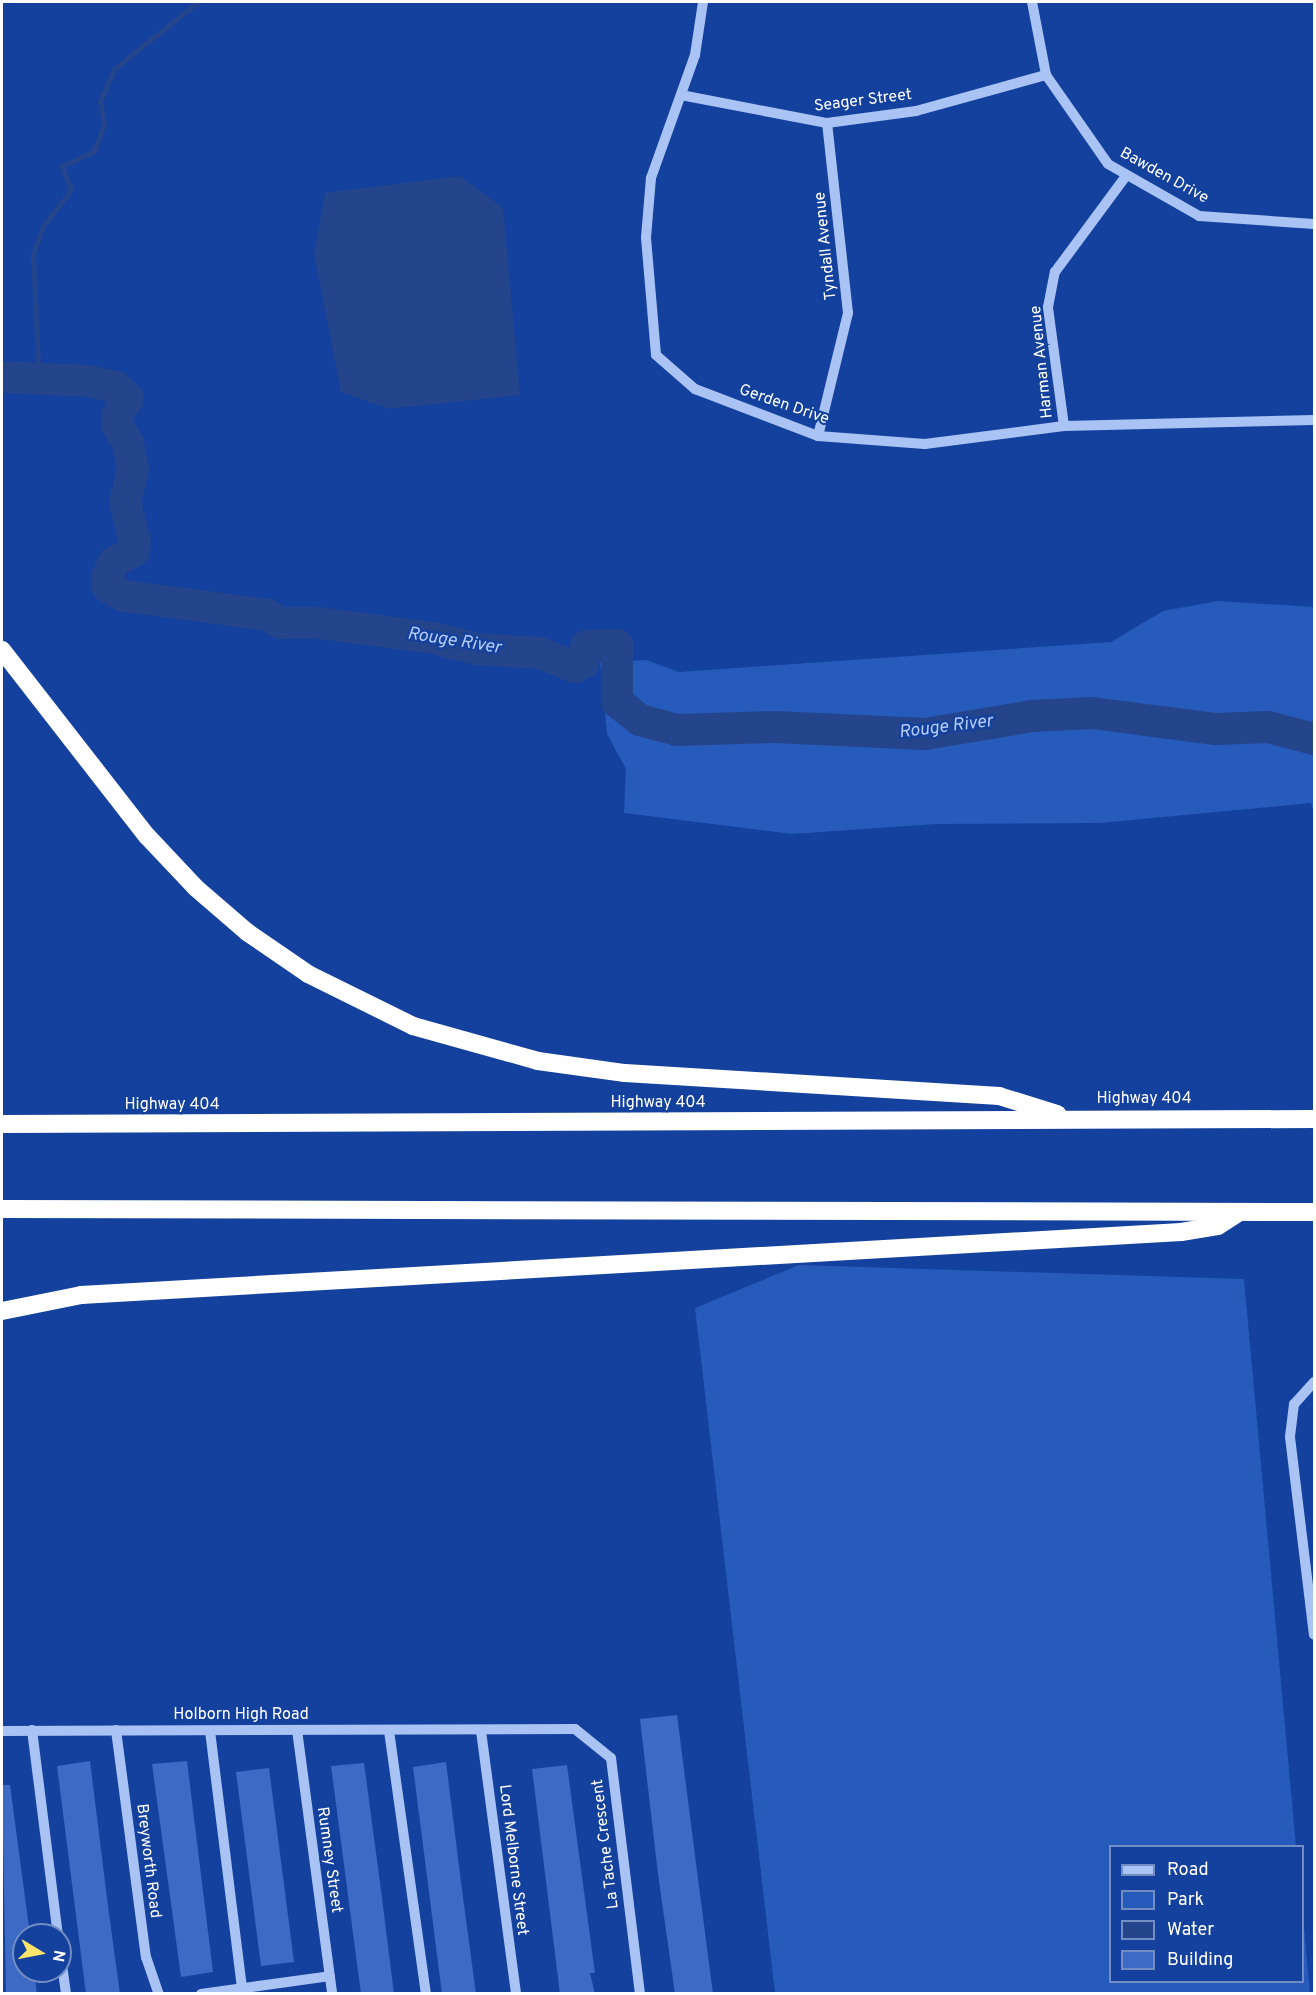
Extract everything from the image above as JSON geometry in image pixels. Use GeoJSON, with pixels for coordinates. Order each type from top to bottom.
{"type":"FeatureCollection","features":[{"type":"Feature","properties":{"kind":"highway"},"geometry":{"type":"LineString","coordinates":[[2,650],[147,836],[196,888],[247,932],[308,974],[413,1026],[494,1051],[615,1072],[999,1096],[1070,1118]]}},
{"type":"Feature","properties":{"kind":"highway","name":"Highway 404"},"geometry":{"type":"LineString","coordinates":[[2,1124],[1070,1118],[1314,1119]]}},
{"type":"Feature","properties":{"kind":"highway"},"geometry":{"type":"LineString","coordinates":[[2,1209],[1314,1212]]}},
{"type":"Feature","properties":{"kind":"highway"},"geometry":{"type":"LineString","coordinates":[[2,1311],[81,1295],[1181,1232],[1218,1226],[1238,1213]]}},
{"type":"Feature","properties":{"kind":"street","name":"Gerden Drive"},"geometry":{"type":"LineString","coordinates":[[703,2],[695,55],[651,178],[646,238],[656,355],[695,389],[818,436],[925,444],[1064,426],[1314,420]]}},
{"type":"Feature","properties":{"kind":"street","name":"Bawden Drive"},"geometry":{"type":"LineString","coordinates":[[1032,2],[1046,75],[1108,164],[1199,216],[1314,224]]}},
{"type":"Feature","properties":{"kind":"street","name":"Seager Street"},"geometry":{"type":"LineString","coordinates":[[681,95],[827,123],[915,111],[1046,75]]}},
{"type":"Feature","properties":{"kind":"street","name":"Tyndall Avenue"},"geometry":{"type":"LineString","coordinates":[[818,436],[848,313],[827,123]]}},
{"type":"Feature","properties":{"kind":"street","name":"Harman Avenue"},"geometry":{"type":"LineString","coordinates":[[1064,426],[1048,307],[1055,272],[1126,176]]}},
{"type":"Feature","properties":{"kind":"street"},"geometry":{"type":"LineString","coordinates":[[1314,1382],[1294,1404],[1290,1437],[1314,1635]]}},
{"type":"Feature","properties":{"kind":"street","name":"La Tache Crescent"},"geometry":{"type":"LineString","coordinates":[[481,1731],[575,1729],[611,1758],[639,1994]]}},
{"type":"Feature","properties":{"kind":"street"},"geometry":{"type":"LineString","coordinates":[[32,1730],[56,1923]]}},
{"type":"Feature","properties":{"kind":"street","name":"Breyworth Road"},"geometry":{"type":"LineString","coordinates":[[116,1730],[146,1957],[159,1994]]}},
{"type":"Feature","properties":{"kind":"street","name":"Rumney Street"},"geometry":{"type":"LineString","coordinates":[[297,1730],[332,1994]]}},
{"type":"Feature","properties":{"kind":"street","name":"Holborn High Road"},"geometry":{"type":"LineString","coordinates":[[2,1731],[481,1731]]}},
{"type":"Feature","properties":{"kind":"street"},"geometry":{"type":"LineString","coordinates":[[210,1731],[242,1988]]}},
{"type":"Feature","properties":{"kind":"street"},"geometry":{"type":"LineString","coordinates":[[389,1731],[426,1994]]}},
{"type":"Feature","properties":{"kind":"street","name":"Lord Melborne Street"},"geometry":{"type":"LineString","coordinates":[[481,1731],[516,1994]]}},
{"type":"Feature","properties":{"kind":"street"},"geometry":{"type":"LineString","coordinates":[[201,1994],[330,1976]]}},
{"type":"Feature","properties":{"kind":"green space"},"geometry":{"type":"Polygon","coordinates":[[[1218,601],[1314,607],[1314,814],[1311,803],[1100,823],[936,824],[792,834],[624,813],[626,769],[607,734],[600,662],[646,660],[679,672],[1111,642],[1163,611],[1218,601]]]}},
{"type":"Feature","properties":{"kind":"green space"},"geometry":{"type":"Polygon","coordinates":[[[799,1265],[1244,1279],[1296,1845],[1109,1845],[1109,1983],[1304,1983],[1304,1926],[1310,1993],[775,1993],[695,1308],[799,1265]]]}},
{"type":"Feature","properties":{"kind":"water"},"geometry":{"type":"Polygon","coordinates":[[[460,176],[503,208],[520,395],[389,409],[341,392],[314,254],[325,193],[460,176]]]}},
{"type":"Feature","properties":{"kind":"building"},"geometry":{"type":"Polygon","coordinates":[[[677,1715],[713,1994],[675,1994],[658,1874],[640,1719],[677,1715]]]}},
{"type":"Feature","properties":{"kind":"building"},"geometry":{"type":"Polygon","coordinates":[[[90,1761],[120,1994],[86,1994],[57,1766],[90,1761]]]}},
{"type":"Feature","properties":{"kind":"building"},"geometry":{"type":"Polygon","coordinates":[[[187,1761],[213,1972],[181,1977],[152,1764],[187,1761]]]}},
{"type":"Feature","properties":{"kind":"building"},"geometry":{"type":"Polygon","coordinates":[[[446,1762],[476,1994],[442,1994],[413,1767],[446,1762]]]}},
{"type":"Feature","properties":{"kind":"building"},"geometry":{"type":"Polygon","coordinates":[[[364,1763],[394,1994],[361,1994],[331,1766],[364,1763]]]}},
{"type":"Feature","properties":{"kind":"building"},"geometry":{"type":"Polygon","coordinates":[[[567,1765],[595,1973],[590,1973],[595,1994],[560,1994],[532,1769],[567,1765]]]}},
{"type":"Feature","properties":{"kind":"building"},"geometry":{"type":"Polygon","coordinates":[[[269,1768],[294,1962],[261,1966],[236,1772],[269,1768]]]}},
{"type":"Feature","properties":{"kind":"building"},"geometry":{"type":"Polygon","coordinates":[[[2,1785],[10,1785],[28,1923],[12,1923],[12,1983],[36,1983],[37,1994],[6,1994],[2,1785]]]}},
{"type":"Feature","properties":{"kind":"waterway"},"geometry":{"type":"LineString","coordinates":[[33,377],[38,364],[33,254],[43,226],[71,190],[62,166],[94,151],[104,125],[100,101],[114,69],[198,2]]}},
{"type":"Feature","properties":{"kind":"waterway","name":"Rouge River"},"geometry":{"type":"LineString","coordinates":[[2,377],[89,381],[116,387],[128,399],[118,414],[117,425],[128,443],[133,470],[125,502],[135,543],[134,551],[114,562],[107,578],[108,587],[124,596],[268,615],[281,623],[319,623],[433,638],[476,649],[540,653],[575,667],[583,663],[586,646],[617,645],[617,702],[640,720],[677,730],[775,727],[925,734],[1032,716],[1092,713],[1216,729],[1268,727],[1314,739]]}}]}
